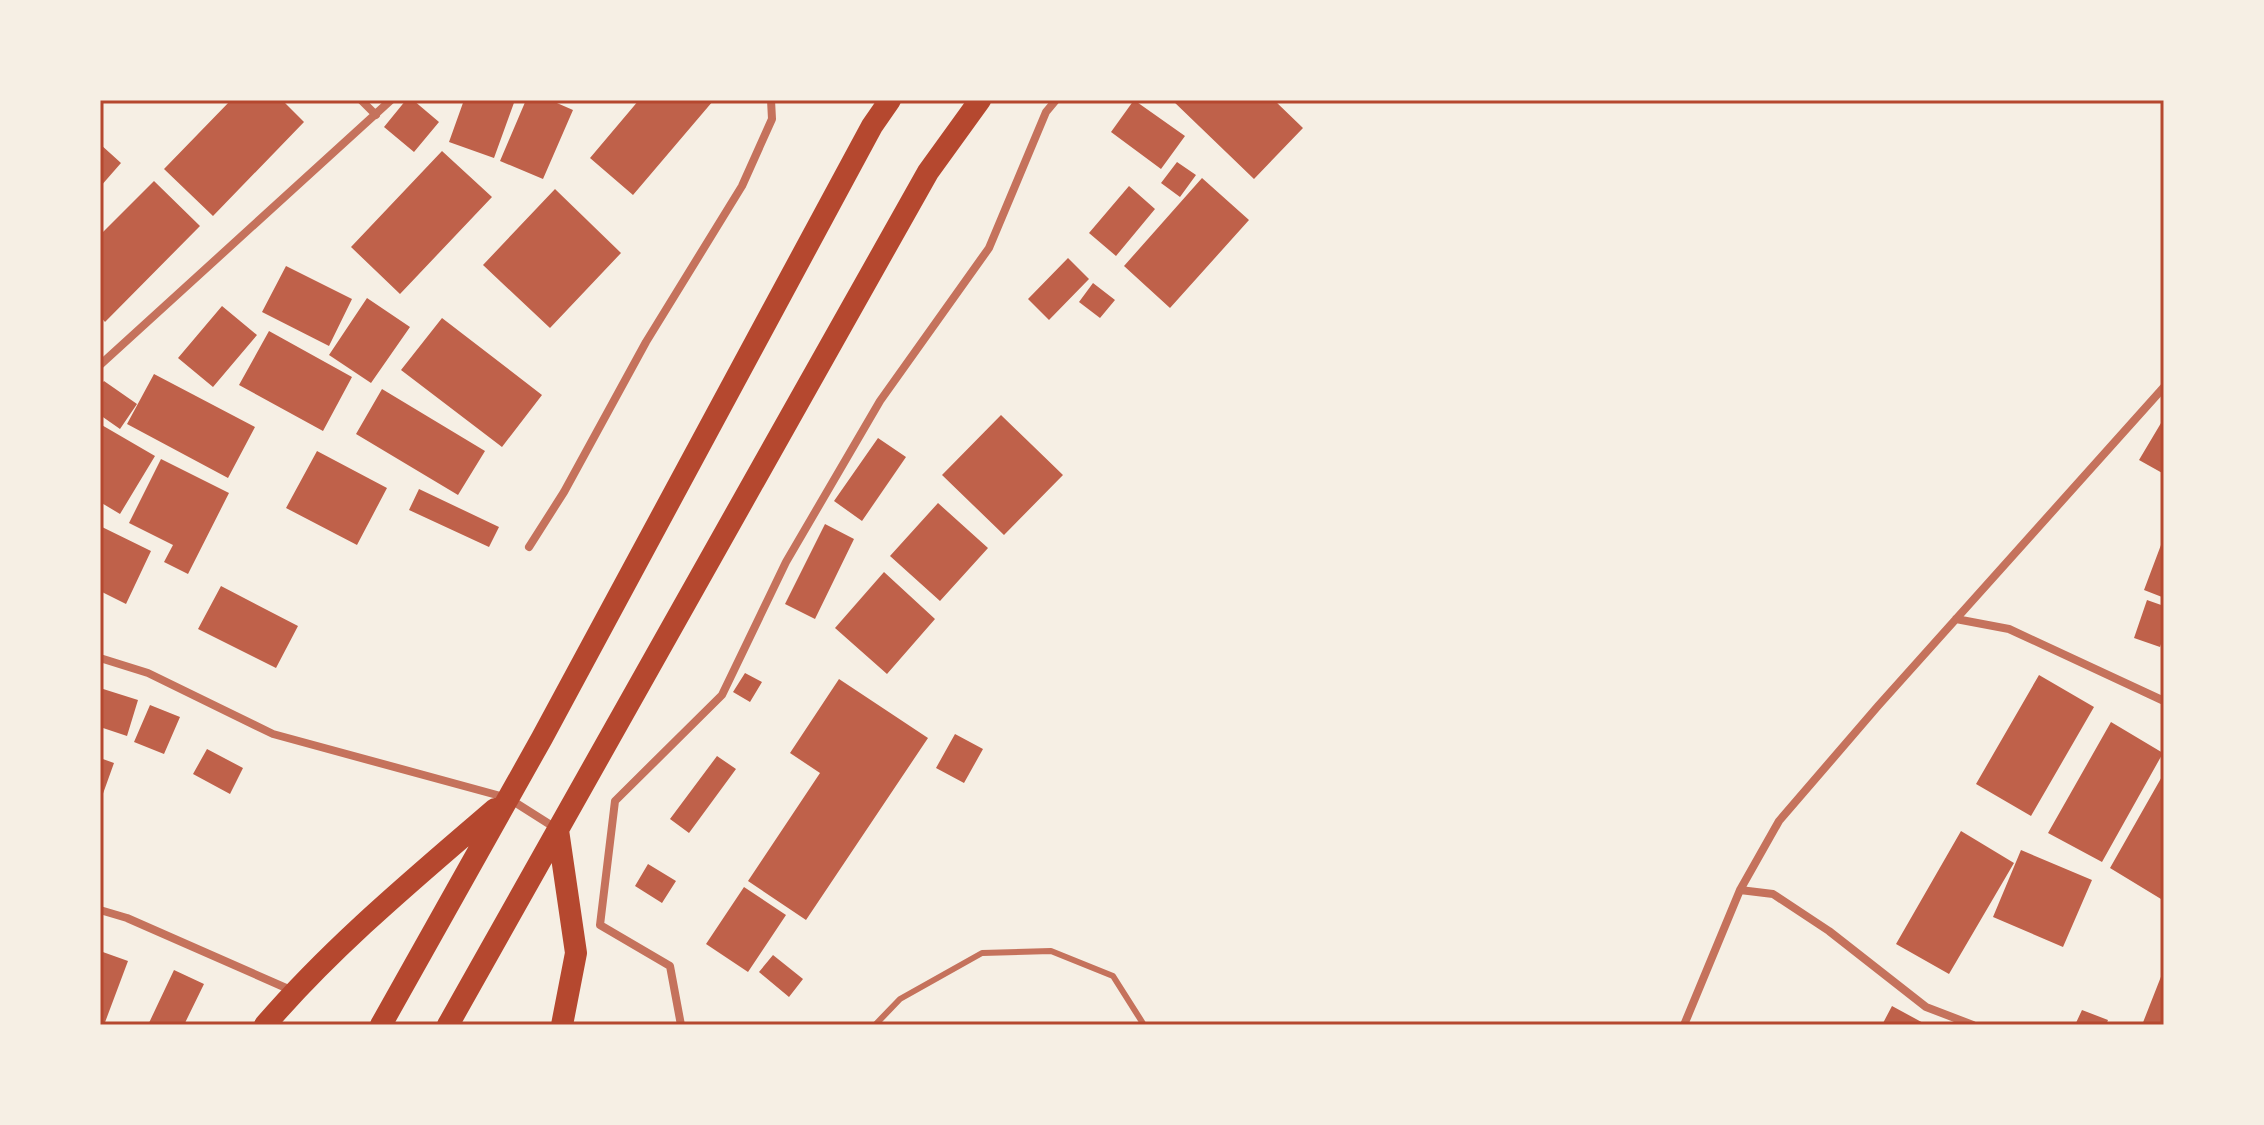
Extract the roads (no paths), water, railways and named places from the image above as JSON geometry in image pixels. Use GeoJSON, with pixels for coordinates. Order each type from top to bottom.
{"type":"FeatureCollection","features":[{"type":"Feature","properties":{"kind":"highway"},"geometry":{"type":"LineString","coordinates":[[381,1025],[508,798],[872,126],[890,100]]}},
{"type":"Feature","properties":{"kind":"highway"},"geometry":{"type":"LineString","coordinates":[[448,1025],[928,172],[980,100]]}},
{"type":"Feature","properties":{"kind":"highway"},"geometry":{"type":"LineString","coordinates":[[265,1025],[294,991],[382,906],[508,798]]}},
{"type":"Feature","properties":{"kind":"highway"},"geometry":{"type":"LineString","coordinates":[[558,830],[576,953],[562,1025]]}},
{"type":"Feature","properties":{"kind":"street"},"geometry":{"type":"LineString","coordinates":[[361,100],[376,115]]}},
{"type":"Feature","properties":{"kind":"street"},"geometry":{"type":"LineString","coordinates":[[102,359],[391,100]]}},
{"type":"Feature","properties":{"kind":"street"},"geometry":{"type":"LineString","coordinates":[[529,547],[564,492],[646,342],[742,186],[772,119],[771,100]]}},
{"type":"Feature","properties":{"kind":"street"},"geometry":{"type":"LineString","coordinates":[[681,1025],[670,966],[600,925],[615,801],[722,695],[786,562],[880,401],[989,248],[1046,112],[1056,100]]}},
{"type":"Feature","properties":{"kind":"street"},"geometry":{"type":"LineString","coordinates":[[1684,1025],[1740,890],[1779,821],[2164,387]]}},
{"type":"Feature","properties":{"kind":"street"},"geometry":{"type":"LineString","coordinates":[[1956,619],[2009,629],[2164,701]]}},
{"type":"Feature","properties":{"kind":"street"},"geometry":{"type":"LineString","coordinates":[[100,658],[148,673],[273,734],[508,798],[558,830]]}},
{"type":"Feature","properties":{"kind":"street"},"geometry":{"type":"LineString","coordinates":[[1740,890],[1773,894],[1829,931],[1926,1007],[1973,1025]]}},
{"type":"Feature","properties":{"kind":"street"},"geometry":{"type":"LineString","coordinates":[[100,910],[127,918],[294,991]]}},
{"type":"Feature","properties":{"kind":"lane"},"geometry":{"type":"LineString","coordinates":[[875,1025],[900,999],[982,953],[1051,951],[1113,976],[1144,1025]]}}]}
